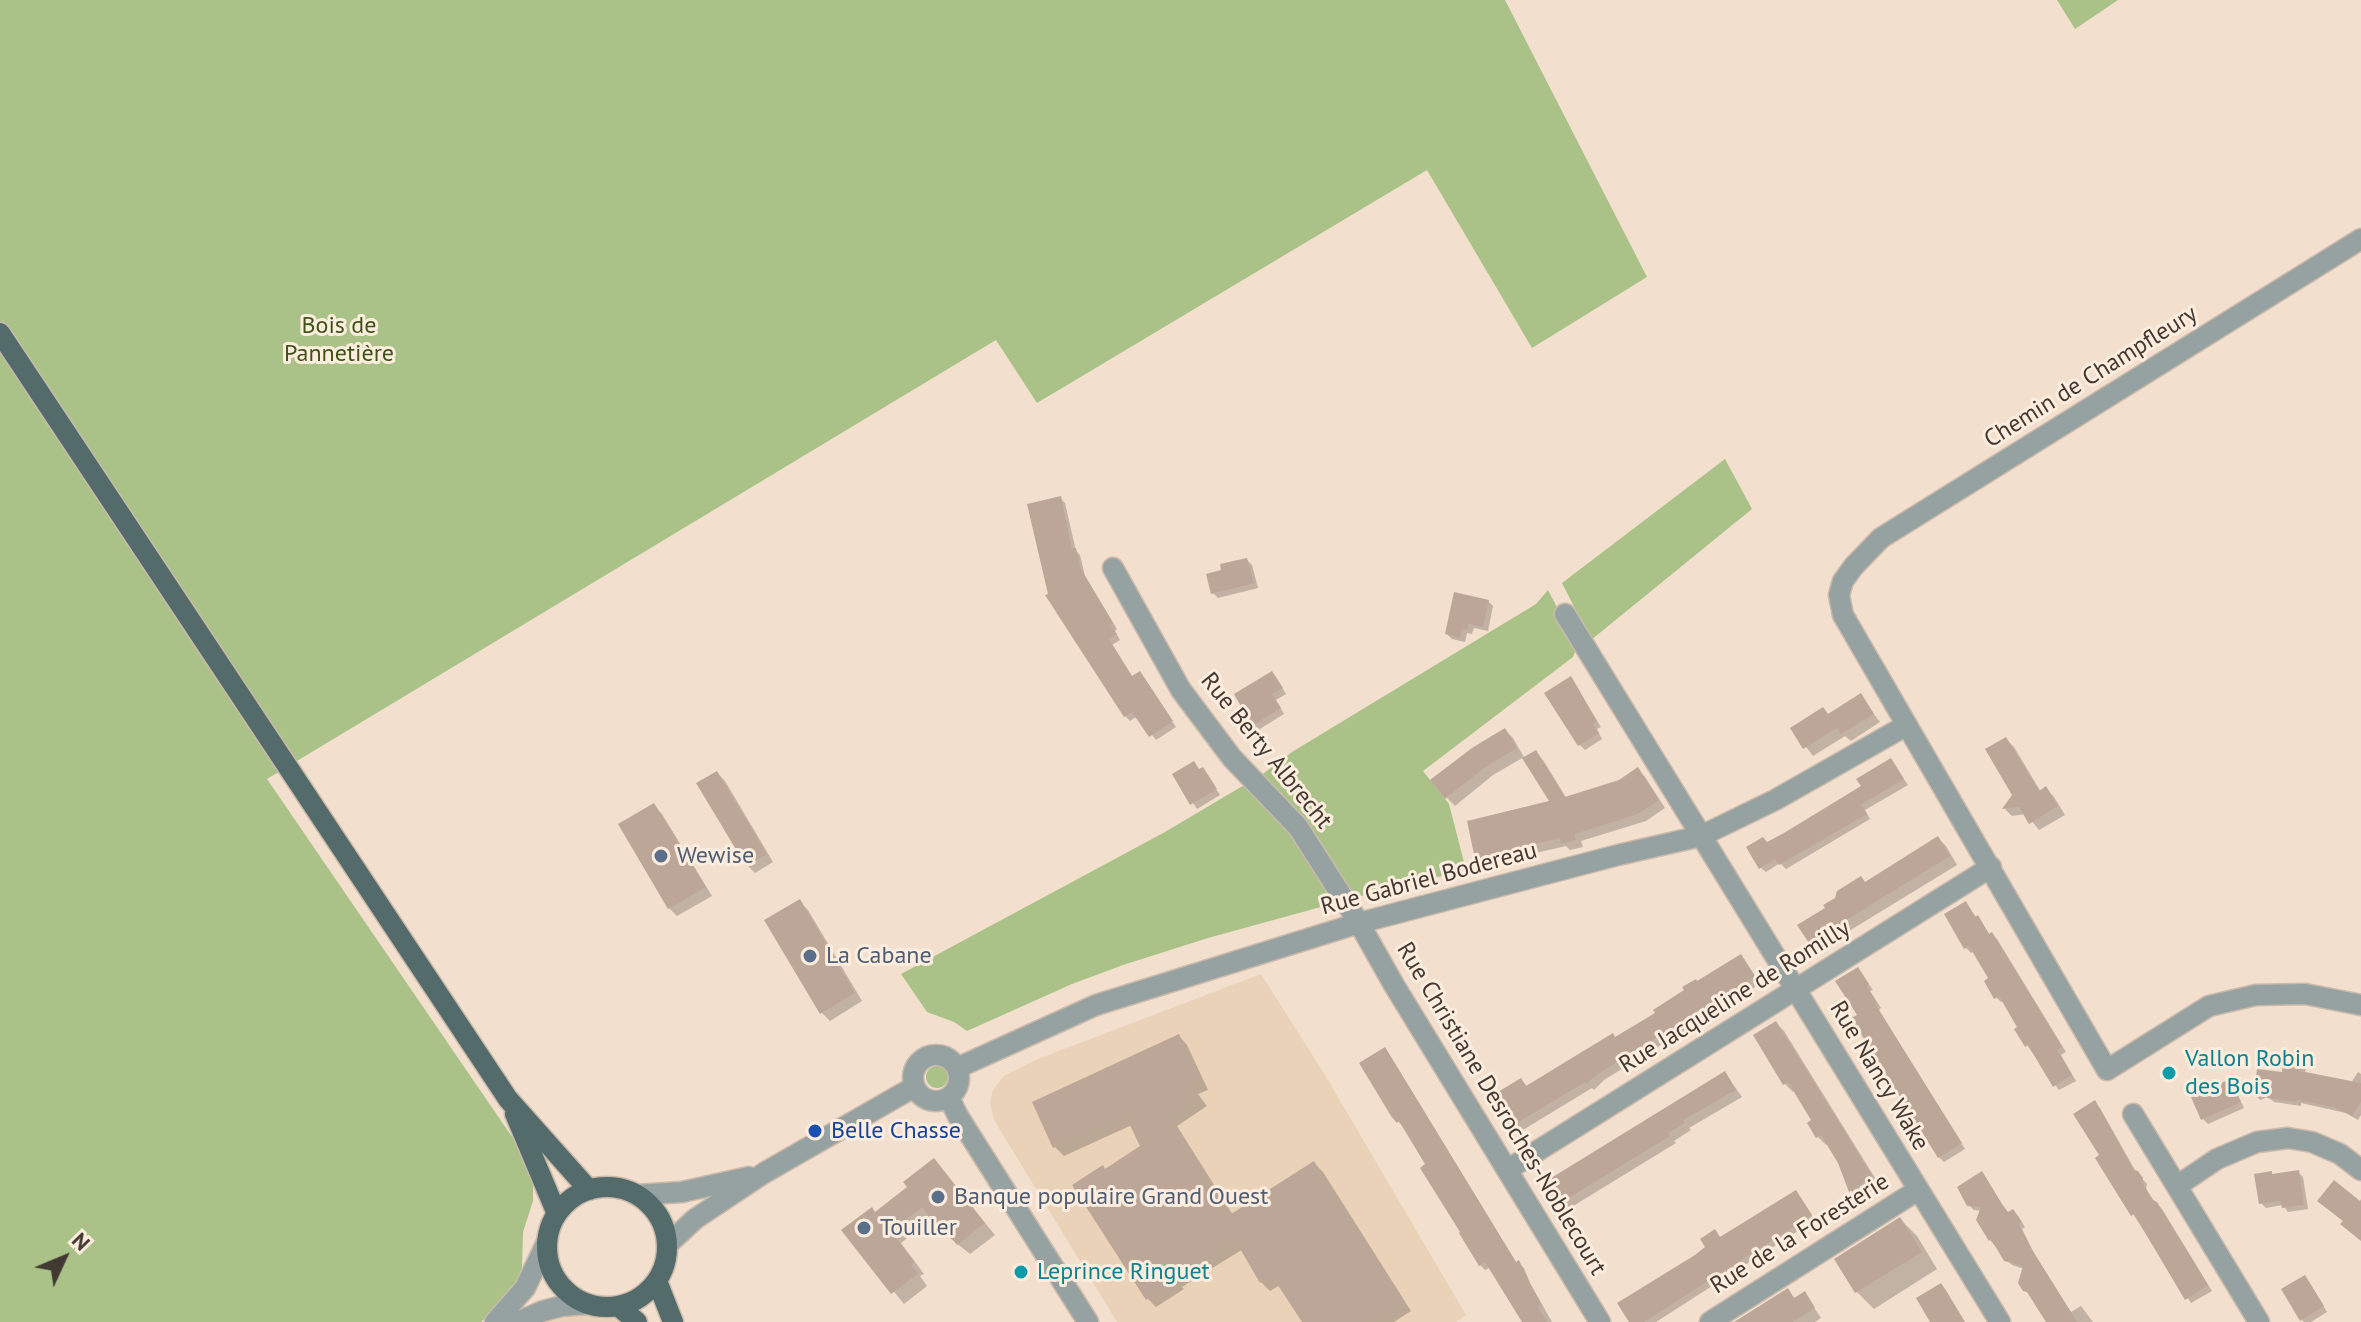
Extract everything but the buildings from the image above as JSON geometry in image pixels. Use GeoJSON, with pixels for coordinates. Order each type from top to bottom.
{"type":"FeatureCollection","features":[{"type":"Feature","properties":{"kind":"main road"},"geometry":{"type":"LineString","coordinates":[[0,333],[508,1099],[589,1190]]}},
{"type":"Feature","properties":{"kind":"main road"},"geometry":{"type":"LineString","coordinates":[[508,1099],[557,1214]]}},
{"type":"Feature","properties":{"kind":"main road"},"geometry":{"type":"LineString","coordinates":[[605,1187],[637,1195],[649,1204],[665,1230],[666,1260],[657,1281],[642,1296],[618,1306],[588,1304],[570,1295],[557,1280],[549,1262],[547,1242],[557,1214],[566,1203],[589,1190],[605,1187]]}},
{"type":"Feature","properties":{"kind":"main road"},"geometry":{"type":"LineString","coordinates":[[657,1281],[673,1322]]}},
{"type":"Feature","properties":{"kind":"main road"},"geometry":{"type":"LineString","coordinates":[[618,1306],[637,1322]]}},
{"type":"Feature","properties":{"kind":"street","name":"Chemin de Champfleury"},"geometry":{"type":"LineString","coordinates":[[1907,725],[1843,615],[1839,595],[1843,581],[1854,566],[1881,538],[2361,239]]}},
{"type":"Feature","properties":{"kind":"street","name":"Rue Berty Albrecht"},"geometry":{"type":"LineString","coordinates":[[1113,568],[1181,690],[1232,758],[1298,827],[1359,923]]}},
{"type":"Feature","properties":{"kind":"street","name":"Rue Nancy Wake"},"geometry":{"type":"LineString","coordinates":[[1565,614],[1999,1322]]}},
{"type":"Feature","properties":{"kind":"street","name":"Rue Gabriel Bodereau"},"geometry":{"type":"LineString","coordinates":[[957,1068],[1096,1005],[1359,923],[1701,836],[1775,800],[1907,725]]}},
{"type":"Feature","properties":{"kind":"street"},"geometry":{"type":"LineString","coordinates":[[1907,725],[2107,1070],[2209,1006],[2256,995],[2305,994],[2361,1005]]}},
{"type":"Feature","properties":{"kind":"street","name":"Rue Jacqueline de Romilly"},"geometry":{"type":"LineString","coordinates":[[1507,1170],[1991,867]]}},
{"type":"Feature","properties":{"kind":"street","name":"Rue Christiane Desroches-Noblecourt"},"geometry":{"type":"LineString","coordinates":[[1359,923],[1600,1322]]}},
{"type":"Feature","properties":{"kind":"street"},"geometry":{"type":"LineString","coordinates":[[935,1054],[946,1056],[957,1068],[959,1081],[949,1098],[929,1100],[914,1087],[915,1067],[925,1057],[935,1054]]}},
{"type":"Feature","properties":{"kind":"street"},"geometry":{"type":"LineString","coordinates":[[667,1245],[695,1219],[764,1173],[914,1087]]}},
{"type":"Feature","properties":{"kind":"street"},"geometry":{"type":"LineString","coordinates":[[949,1098],[1088,1322]]}},
{"type":"Feature","properties":{"kind":"street"},"geometry":{"type":"LineString","coordinates":[[2133,1114],[2259,1322]]}},
{"type":"Feature","properties":{"kind":"street"},"geometry":{"type":"LineString","coordinates":[[2177,1186],[2217,1159],[2257,1142],[2288,1138],[2312,1142],[2340,1154],[2361,1170]]}},
{"type":"Feature","properties":{"kind":"street"},"geometry":{"type":"LineString","coordinates":[[637,1195],[682,1192],[764,1173]]}},
{"type":"Feature","properties":{"kind":"street","name":"Rue de la Foresterie"},"geometry":{"type":"LineString","coordinates":[[1710,1322],[1918,1190]]}},
{"type":"Feature","properties":{"kind":"street"},"geometry":{"type":"LineString","coordinates":[[495,1322],[525,1288],[547,1242]]}},
{"type":"Feature","properties":{"kind":"street"},"geometry":{"type":"LineString","coordinates":[[518,1322],[562,1306],[588,1304]]}},
{"type":"Feature","properties":{"kind":"shaded area"},"geometry":{"type":"Polygon","coordinates":[[[1261,974],[1325,1075],[1466,1315],[1456,1322],[1117,1322],[994,1120],[990,1102],[993,1090],[1004,1076],[1038,1059],[1261,974]]]}},
{"type":"Feature","properties":{"kind":"shaded area"},"geometry":{"type":"Polygon","coordinates":[[[588,1304],[618,1306],[637,1322],[518,1322],[588,1304]]]}},
{"type":"Feature","properties":{"kind":"green space","name":"Bois de Pannetière"},"geometry":{"type":"Polygon","coordinates":[[[0,0],[1505,0],[1647,277],[1532,348],[1427,170],[1037,403],[996,340],[267,779],[519,1147],[533,1185],[533,1201],[523,1232],[522,1268],[514,1287],[481,1322],[0,1322],[0,0]]]}},
{"type":"Feature","properties":{"kind":"green space"},"geometry":{"type":"Polygon","coordinates":[[[2057,0],[2118,0],[2075,29],[2057,0]]]}},
{"type":"Feature","properties":{"kind":"green space"},"geometry":{"type":"Polygon","coordinates":[[[1725,459],[1752,509],[1591,640],[1562,583],[1725,459]]]}},
{"type":"Feature","properties":{"kind":"green space"},"geometry":{"type":"Polygon","coordinates":[[[1548,590],[1577,646],[1573,657],[1423,771],[1449,804],[1466,870],[1353,898],[1260,776],[1292,752],[1536,604],[1548,590]]]}},
{"type":"Feature","properties":{"kind":"green space"},"geometry":{"type":"Polygon","coordinates":[[[1246,784],[1288,825],[1339,902],[1123,965],[967,1031],[954,1022],[927,1012],[901,974],[1165,832],[1246,784]]]}},
{"type":"Feature","properties":{"kind":"green space"},"geometry":{"type":"Polygon","coordinates":[[[933,1066],[941,1066],[948,1077],[941,1088],[933,1088],[926,1081],[926,1073],[933,1066]]]}},
{"type":"Feature","properties":{"kind":"place","name":"Wewise"},"geometry":{"type":"Point","coordinates":[661,856]}},
{"type":"Feature","properties":{"kind":"place","name":"La Cabane"},"geometry":{"type":"Point","coordinates":[810,956]}},
{"type":"Feature","properties":{"kind":"place","name":"Vallon Robin des Bois"},"geometry":{"type":"Point","coordinates":[2169,1073]}},
{"type":"Feature","properties":{"kind":"place","name":"Belle Chasse"},"geometry":{"type":"Point","coordinates":[815,1131]}},
{"type":"Feature","properties":{"kind":"place","name":"Banque populaire Grand Ouest"},"geometry":{"type":"Point","coordinates":[938,1197]}},
{"type":"Feature","properties":{"kind":"place","name":"Touiller"},"geometry":{"type":"Point","coordinates":[864,1228]}},
{"type":"Feature","properties":{"kind":"place","name":"Leprince Ringuet"},"geometry":{"type":"Point","coordinates":[1021,1272]}}]}
